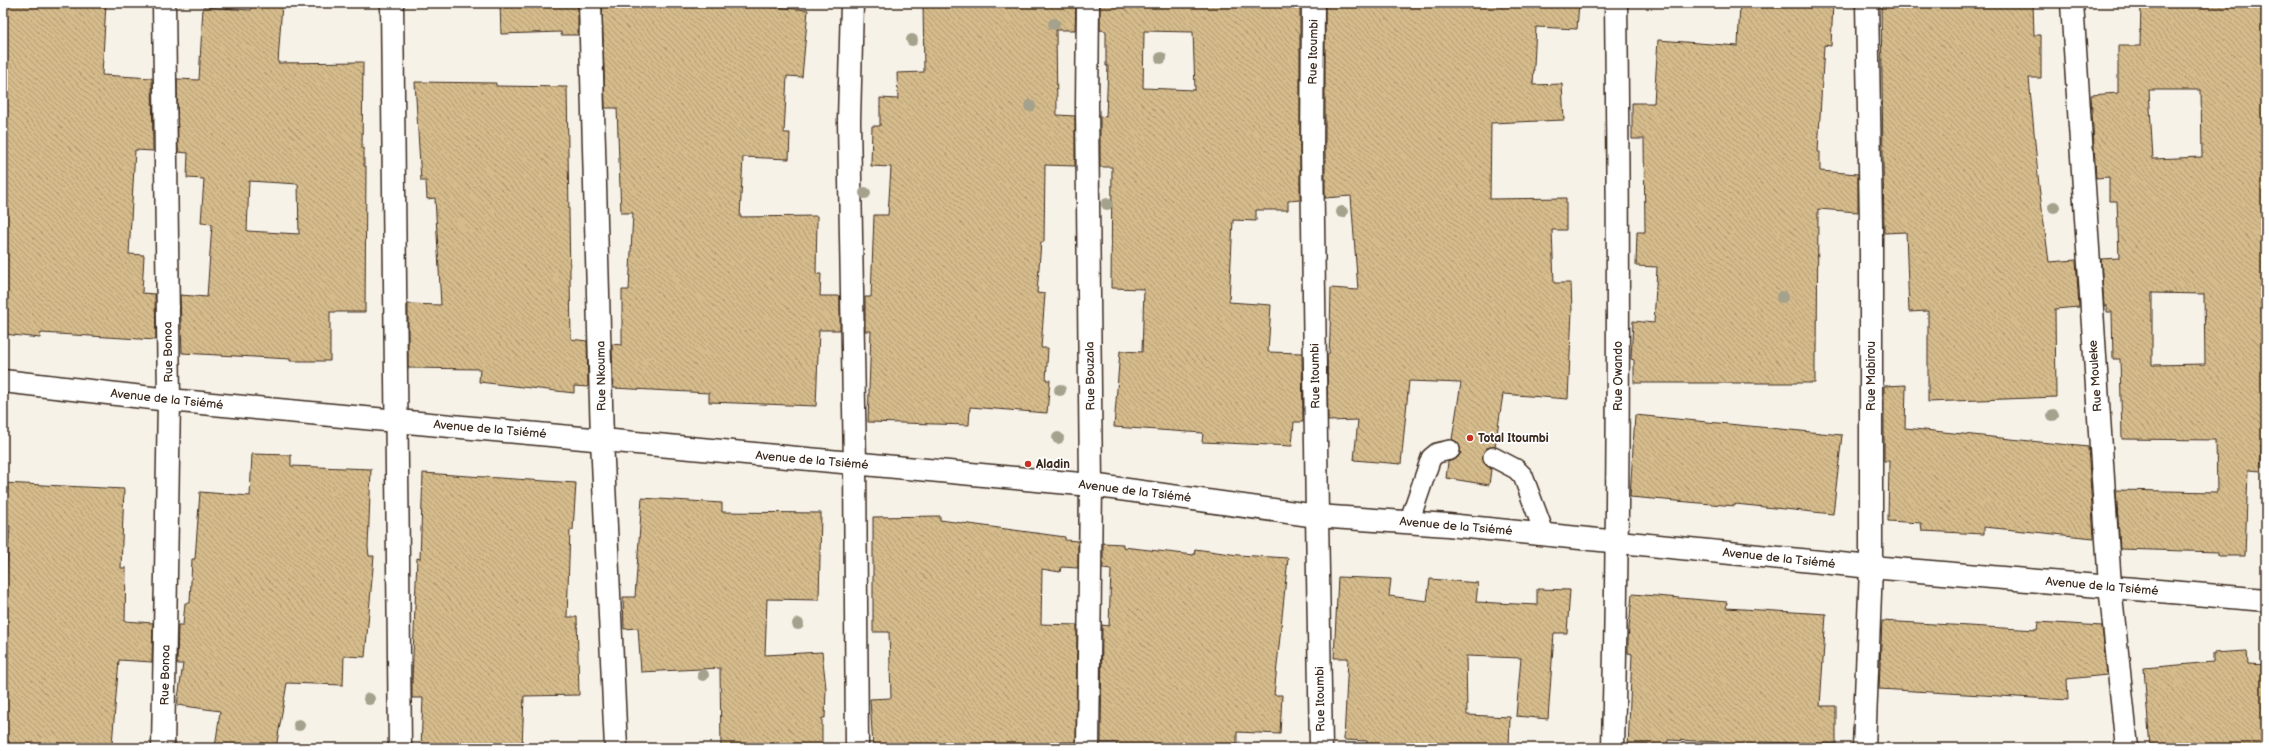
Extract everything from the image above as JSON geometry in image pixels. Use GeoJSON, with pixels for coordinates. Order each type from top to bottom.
{"type":"FeatureCollection","features":[{"type":"Feature","properties":{"kind":"street","name":"Rue Bonoa"},"geometry":{"type":"LineString","coordinates":[[163,748],[169,400],[164,3]]}},
{"type":"Feature","properties":{"kind":"street"},"geometry":{"type":"LineString","coordinates":[[392,3],[400,748]]}},
{"type":"Feature","properties":{"kind":"street","name":"Rue Nkouma"},"geometry":{"type":"LineString","coordinates":[[590,3],[602,439],[616,748]]}},
{"type":"Feature","properties":{"kind":"street"},"geometry":{"type":"LineString","coordinates":[[852,3],[849,121],[855,464],[857,748]]}},
{"type":"Feature","properties":{"kind":"street","name":"Rue Bouzala"},"geometry":{"type":"LineString","coordinates":[[1088,3],[1087,106],[1091,485],[1088,748]]}},
{"type":"Feature","properties":{"kind":"street","name":"Rue Itoumbi"},"geometry":{"type":"LineString","coordinates":[[1313,3],[1312,150],[1321,748]]}},
{"type":"Feature","properties":{"kind":"street","name":"Rue Owando"},"geometry":{"type":"LineString","coordinates":[[1613,748],[1618,542],[1618,196],[1616,3]]}},
{"type":"Feature","properties":{"kind":"street","name":"Rue Mabirou"},"geometry":{"type":"LineString","coordinates":[[1864,748],[1871,567],[1871,223],[1867,3]]}},
{"type":"Feature","properties":{"kind":"street","name":"Rue Mouleke"},"geometry":{"type":"LineString","coordinates":[[2072,3],[2110,586],[2127,748]]}},
{"type":"Feature","properties":{"kind":"street","name":"Avenue de la Tsiémé"},"geometry":{"type":"LineString","coordinates":[[3,381],[169,400],[1091,485],[1317,516],[1409,522],[1545,534],[1871,567],[2266,600]]}},
{"type":"Feature","properties":{"kind":"lane"},"geometry":{"type":"LineString","coordinates":[[1409,522],[1431,458],[1437,453],[1450,450]]}},
{"type":"Feature","properties":{"kind":"lane"},"geometry":{"type":"LineString","coordinates":[[1493,457],[1516,469],[1523,476],[1545,534]]}},
{"type":"Feature","properties":{"kind":"building"},"geometry":{"type":"Polygon","coordinates":[[[3,3],[106,3],[102,75],[152,78],[153,151],[135,150],[129,254],[144,255],[142,293],[155,294],[156,340],[41,333],[40,338],[3,334],[3,3]]]}},
{"type":"Feature","properties":{"kind":"building"},"geometry":{"type":"Polygon","coordinates":[[[252,3],[282,3],[278,63],[363,62],[362,149],[364,148],[364,166],[366,166],[365,312],[330,312],[330,361],[290,361],[290,359],[182,353],[180,295],[207,297],[212,224],[201,223],[204,179],[187,178],[188,153],[178,152],[177,79],[199,80],[203,7],[251,10],[252,3]],[[249,181],[247,231],[299,234],[298,184],[249,181]]]}},
{"type":"Feature","properties":{"kind":"building"},"geometry":{"type":"Polygon","coordinates":[[[500,3],[578,3],[578,35],[561,35],[561,32],[501,34],[500,3]]]}},
{"type":"Feature","properties":{"kind":"building"},"geometry":{"type":"Polygon","coordinates":[[[602,3],[750,3],[750,5],[808,10],[802,77],[787,76],[784,133],[790,133],[789,159],[743,157],[740,217],[817,216],[816,274],[821,274],[820,296],[840,296],[840,330],[819,330],[816,406],[709,402],[709,393],[613,388],[612,344],[622,345],[622,290],[629,290],[633,213],[621,213],[617,108],[605,108],[602,3]]]}},
{"type":"Feature","properties":{"kind":"building"},"geometry":{"type":"Polygon","coordinates":[[[923,3],[1076,3],[1075,30],[1056,30],[1057,115],[1075,116],[1075,166],[1045,165],[1044,242],[1041,242],[1037,293],[1045,294],[1041,348],[1048,348],[1046,380],[1050,380],[1047,413],[970,407],[969,425],[868,422],[871,331],[865,331],[865,297],[871,297],[874,215],[888,215],[891,167],[871,166],[872,126],[880,126],[880,98],[898,99],[897,73],[924,72],[923,3]]]}},
{"type":"Feature","properties":{"kind":"building"},"geometry":{"type":"Polygon","coordinates":[[[1100,3],[1300,3],[1300,200],[1288,201],[1288,210],[1256,210],[1256,221],[1233,220],[1229,302],[1271,305],[1268,352],[1302,353],[1303,422],[1294,422],[1292,446],[1202,442],[1203,433],[1114,427],[1120,351],[1142,352],[1144,289],[1111,288],[1112,167],[1100,167],[1100,116],[1106,117],[1108,66],[1106,66],[1106,31],[1100,30],[1100,3]],[[1144,31],[1143,88],[1195,90],[1193,32],[1144,31]]]}},
{"type":"Feature","properties":{"kind":"building"},"geometry":{"type":"Polygon","coordinates":[[[1325,3],[1579,3],[1577,29],[1536,27],[1533,85],[1562,84],[1564,120],[1491,123],[1490,199],[1566,198],[1566,230],[1552,230],[1554,283],[1571,283],[1572,311],[1568,399],[1503,394],[1495,447],[1487,448],[1482,457],[1484,463],[1491,469],[1489,485],[1446,478],[1448,462],[1457,458],[1461,453],[1458,443],[1452,439],[1461,383],[1409,381],[1401,464],[1354,460],[1358,420],[1328,421],[1327,354],[1329,354],[1331,288],[1358,290],[1351,196],[1325,198],[1325,3]]]}},
{"type":"Feature","properties":{"kind":"building"},"geometry":{"type":"Polygon","coordinates":[[[1740,3],[1833,3],[1831,46],[1824,45],[1818,152],[1820,152],[1820,171],[1858,174],[1858,212],[1818,209],[1817,353],[1815,353],[1815,383],[1634,383],[1634,360],[1631,359],[1633,321],[1654,323],[1657,267],[1636,266],[1637,232],[1645,232],[1644,139],[1632,139],[1632,103],[1654,103],[1658,40],[1738,46],[1740,3]]]}},
{"type":"Feature","properties":{"kind":"building"},"geometry":{"type":"Polygon","coordinates":[[[1881,3],[2033,3],[2034,35],[2041,35],[2041,78],[2029,78],[2039,186],[2049,262],[2076,260],[2079,307],[2055,309],[2056,397],[1928,402],[1928,311],[1909,312],[1906,232],[1884,233],[1881,3]]]}},
{"type":"Feature","properties":{"kind":"building"},"geometry":{"type":"Polygon","coordinates":[[[2141,3],[2266,3],[2266,445],[2261,445],[2261,471],[2248,470],[2245,556],[2218,556],[2218,552],[2120,549],[2116,490],[2217,492],[2216,440],[2122,439],[2120,359],[2113,359],[2112,312],[2107,312],[2107,306],[2104,306],[2101,259],[2119,258],[2117,201],[2109,201],[2109,177],[2096,178],[2091,95],[2118,93],[2118,46],[2140,46],[2141,3]],[[2149,90],[2153,159],[2202,157],[2201,90],[2149,90]],[[2152,293],[2152,365],[2205,364],[2204,294],[2152,293]]]}},
{"type":"Feature","properties":{"kind":"building"},"geometry":{"type":"Polygon","coordinates":[[[415,82],[496,83],[496,86],[567,87],[571,339],[587,341],[588,387],[574,386],[574,393],[479,382],[480,369],[408,368],[408,304],[441,305],[435,198],[427,199],[426,181],[421,181],[415,82]]]}},
{"type":"Feature","properties":{"kind":"building"},"geometry":{"type":"Polygon","coordinates":[[[1906,385],[1905,428],[2088,447],[2094,538],[1984,527],[1984,534],[1922,531],[1921,523],[1888,521],[1889,461],[1884,461],[1884,386],[1906,385]]]}},
{"type":"Feature","properties":{"kind":"building"},"geometry":{"type":"Polygon","coordinates":[[[1635,415],[1842,435],[1833,514],[1735,504],[1735,506],[1630,497],[1635,415]]]}},
{"type":"Feature","properties":{"kind":"building"},"geometry":{"type":"Polygon","coordinates":[[[252,454],[291,455],[291,466],[371,469],[368,547],[369,556],[374,556],[365,657],[344,656],[343,685],[287,683],[276,748],[215,748],[220,711],[177,705],[183,664],[177,664],[178,625],[183,625],[185,603],[190,603],[192,559],[195,559],[200,492],[250,496],[252,454]]]}},
{"type":"Feature","properties":{"kind":"building"},"geometry":{"type":"Polygon","coordinates":[[[423,473],[576,483],[573,530],[570,530],[567,617],[577,617],[579,695],[524,696],[522,748],[421,747],[423,698],[412,698],[412,680],[417,558],[420,559],[423,473]]]}},
{"type":"Feature","properties":{"kind":"building"},"geometry":{"type":"Polygon","coordinates":[[[3,483],[124,489],[121,568],[126,568],[125,621],[153,623],[152,662],[119,660],[112,744],[103,744],[103,748],[9,748],[9,741],[3,741],[3,589],[5,590],[10,526],[3,526],[3,483]]]}},
{"type":"Feature","properties":{"kind":"building"},"geometry":{"type":"Polygon","coordinates":[[[642,498],[722,503],[722,512],[821,513],[819,600],[767,599],[765,655],[822,652],[826,688],[825,718],[822,718],[822,748],[721,748],[720,668],[641,672],[638,628],[624,629],[623,597],[635,597],[642,498]]]}},
{"type":"Feature","properties":{"kind":"building"},"geometry":{"type":"Polygon","coordinates":[[[940,516],[940,520],[1065,537],[1065,540],[1078,541],[1078,568],[1061,567],[1060,572],[1042,569],[1041,624],[1077,625],[1076,742],[1059,742],[1059,748],[873,748],[870,699],[891,698],[889,632],[873,632],[873,517],[940,516]]]}},
{"type":"Feature","properties":{"kind":"building"},"geometry":{"type":"Polygon","coordinates":[[[1103,543],[1123,544],[1123,547],[1194,555],[1195,549],[1238,555],[1288,558],[1274,695],[1282,695],[1280,734],[1237,732],[1237,746],[1116,748],[1117,743],[1101,743],[1102,625],[1109,626],[1111,570],[1103,569],[1103,543]]]}},
{"type":"Feature","properties":{"kind":"building"},"geometry":{"type":"Polygon","coordinates":[[[1338,577],[1391,579],[1389,596],[1427,601],[1430,579],[1478,583],[1476,602],[1537,605],[1537,589],[1570,590],[1567,633],[1554,633],[1548,719],[1516,716],[1521,658],[1466,656],[1467,715],[1510,717],[1509,748],[1367,748],[1367,741],[1344,740],[1348,658],[1334,658],[1338,577]]]}},
{"type":"Feature","properties":{"kind":"building"},"geometry":{"type":"Polygon","coordinates":[[[1632,594],[1727,602],[1726,608],[1826,614],[1820,706],[1836,706],[1836,744],[1760,742],[1760,748],[1724,748],[1724,742],[1668,740],[1667,748],[1628,748],[1632,654],[1628,653],[1628,640],[1632,594]]]}},
{"type":"Feature","properties":{"kind":"building"},"geometry":{"type":"Polygon","coordinates":[[[1882,621],[2037,630],[2038,622],[2102,626],[2107,675],[2067,679],[2068,700],[1879,689],[1882,621]]]}},
{"type":"Feature","properties":{"kind":"building"},"geometry":{"type":"Polygon","coordinates":[[[2247,651],[2248,664],[2266,665],[2266,748],[2150,748],[2144,668],[2213,662],[2213,653],[2247,651]]]}},
{"type":"Feature","properties":{"kind":"place","name":"Total Itoumbi"},"geometry":{"type":"Point","coordinates":[1470,438]}},
{"type":"Feature","properties":{"kind":"place","name":"Aladin"},"geometry":{"type":"Point","coordinates":[1028,464]}}]}
